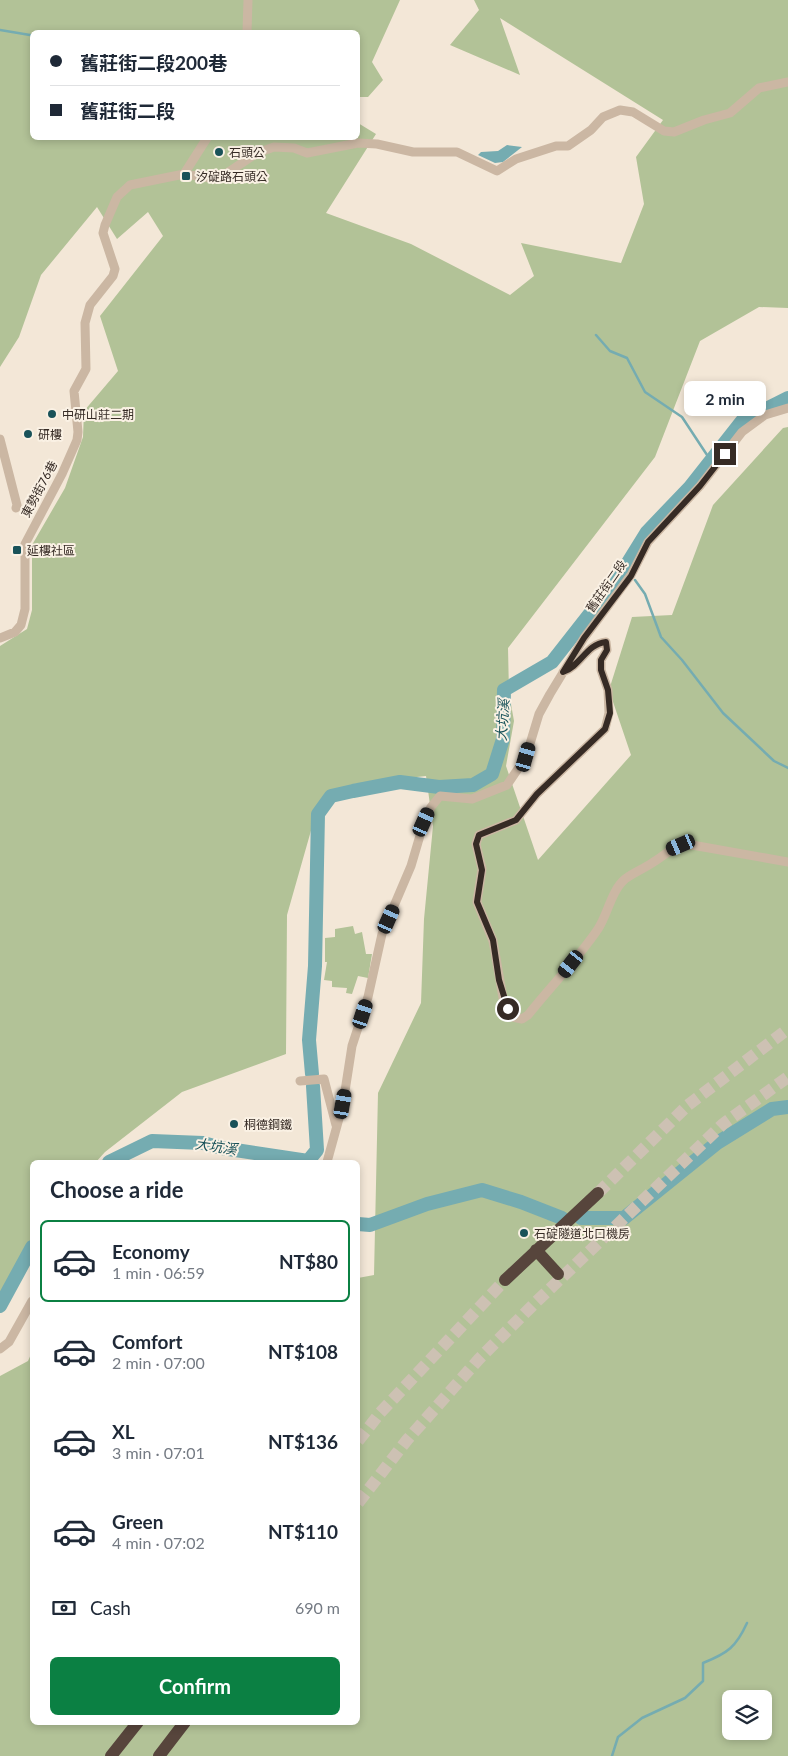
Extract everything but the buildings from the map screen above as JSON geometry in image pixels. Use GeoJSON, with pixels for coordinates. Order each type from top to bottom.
{"type":"FeatureCollection","features":[{"type":"Feature","properties":{"kind":"highway"},"geometry":{"type":"LineString","coordinates":[[505,1280],[598,1193]]}},
{"type":"Feature","properties":{"kind":"highway"},"geometry":{"type":"LineString","coordinates":[[536,1250],[558,1274]]}},
{"type":"Feature","properties":{"kind":"highway"},"geometry":{"type":"LineString","coordinates":[[111,1756],[136,1725]]}},
{"type":"Feature","properties":{"kind":"highway"},"geometry":{"type":"LineString","coordinates":[[159,1756],[182,1725]]}},
{"type":"Feature","properties":{"kind":"street"},"geometry":{"type":"LineString","coordinates":[[247,30],[248,0]]}},
{"type":"Feature","properties":{"kind":"street","name":"東勢街76巷"},"geometry":{"type":"LineString","coordinates":[[3,638],[21,625],[25,609],[25,544],[62,474],[77,440],[74,391],[86,369],[85,323],[90,306],[113,276],[115,269],[104,240],[104,225],[117,197],[130,185],[184,174],[218,179],[257,153],[274,147],[294,148],[307,153],[358,143],[377,144],[413,152],[457,152],[497,171],[516,159],[556,146],[568,146],[591,130],[603,117],[620,110],[633,112],[659,128],[674,132],[704,120],[730,114],[759,88],[788,82]]}},
{"type":"Feature","properties":{"kind":"street"},"geometry":{"type":"LineString","coordinates":[[184,174],[206,140]]}},
{"type":"Feature","properties":{"kind":"street","name":"舊莊街二段"},"geometry":{"type":"LineString","coordinates":[[328,1160],[336,1128],[352,1046],[368,997],[382,934],[411,866],[424,822],[431,807],[440,796],[472,799],[507,785],[526,757],[539,714],[563,672],[584,638],[629,578],[648,542],[700,486],[742,432],[765,415],[788,408]]}},
{"type":"Feature","properties":{"kind":"street"},"geometry":{"type":"LineString","coordinates":[[0,439],[17,505],[16,508]]}},
{"type":"Feature","properties":{"kind":"street"},"geometry":{"type":"LineString","coordinates":[[563,672],[574,669],[591,647],[606,642],[607,650],[601,660],[601,670],[608,690],[610,713],[605,729],[537,794],[516,820],[479,835],[476,844],[482,870],[477,902],[493,940],[503,998],[513,1017],[522,1019],[528,1014],[564,973],[598,929],[625,879],[655,862],[667,851],[681,845],[692,845],[788,862]]}},
{"type":"Feature","properties":{"kind":"street"},"geometry":{"type":"LineString","coordinates":[[300,1081],[324,1079],[336,1128]]}},
{"type":"Feature","properties":{"kind":"street"},"geometry":{"type":"LineString","coordinates":[[0,1349],[9,1342],[30,1305]]}},
{"type":"Feature","properties":{"kind":"green space"},"geometry":{"type":"Polygon","coordinates":[[[0,0],[400,0],[372,62],[383,80],[368,97],[360,97],[360,30],[30,30],[30,140],[360,140],[360,124],[376,134],[326,213],[411,244],[510,295],[534,276],[521,243],[621,263],[644,204],[636,157],[663,120],[500,18],[520,75],[450,45],[479,10],[474,0],[788,0],[788,308],[759,307],[700,341],[655,457],[508,648],[509,693],[514,721],[506,766],[538,860],[631,755],[609,690],[632,617],[672,615],[713,505],[783,428],[788,427],[788,1756],[0,1756],[0,1376],[28,1361],[30,1356],[30,1725],[360,1725],[360,1278],[374,1275],[378,1093],[421,1003],[424,919],[433,826],[426,776],[354,784],[316,813],[287,915],[286,1054],[182,1092],[105,1152],[98,1160],[30,1160],[30,1254],[0,1307],[0,646],[27,629],[32,610],[32,545],[65,488],[83,437],[84,411],[118,371],[100,316],[163,236],[148,212],[117,239],[97,207],[41,275],[19,337],[0,367],[0,0]]]}},
{"type":"Feature","properties":{"kind":"green space"},"geometry":{"type":"Polygon","coordinates":[[[353,926],[355,934],[362,932],[366,954],[372,954],[368,978],[358,976],[352,994],[346,993],[347,988],[332,987],[332,981],[324,980],[327,962],[325,962],[325,938],[335,937],[335,929],[353,926]]]}},
{"type":"Feature","properties":{"kind":"water"},"geometry":{"type":"Polygon","coordinates":[[[507,145],[522,147],[503,162],[495,163],[478,155],[481,152],[498,151],[507,145]]]}},
{"type":"Feature","properties":{"kind":"waterway"},"geometry":{"type":"LineString","coordinates":[[0,30],[30,35]]}},
{"type":"Feature","properties":{"kind":"waterway"},"geometry":{"type":"LineString","coordinates":[[596,335],[610,351],[627,358],[645,392],[682,417],[711,461]]}},
{"type":"Feature","properties":{"kind":"waterway","name":"大坑溪"},"geometry":{"type":"LineString","coordinates":[[312,1074],[309,1040],[315,966],[318,814],[331,796],[400,782],[439,787],[473,785],[492,774],[503,739],[504,690],[552,662],[621,574],[647,532],[690,487],[742,421],[788,398]]}},
{"type":"Feature","properties":{"kind":"waterway"},"geometry":{"type":"LineString","coordinates":[[635,580],[645,594],[661,637],[682,660],[723,713],[774,761],[788,768]]}},
{"type":"Feature","properties":{"kind":"waterway","name":"大坑溪"},"geometry":{"type":"LineString","coordinates":[[309,1160],[317,1150],[313,1086]]}},
{"type":"Feature","properties":{"kind":"waterway"},"geometry":{"type":"LineString","coordinates":[[581,1218],[624,1218],[717,1143],[772,1109],[788,1107]]}},
{"type":"Feature","properties":{"kind":"waterway","name":"大坑溪"},"geometry":{"type":"LineString","coordinates":[[113,1160],[152,1141],[203,1143],[222,1148],[301,1160]]}},
{"type":"Feature","properties":{"kind":"waterway"},"geometry":{"type":"LineString","coordinates":[[360,1224],[370,1225],[427,1204],[482,1190],[521,1202],[562,1218]]}},
{"type":"Feature","properties":{"kind":"waterway","name":"大坑溪"},"geometry":{"type":"LineString","coordinates":[[0,1306],[30,1251]]}},
{"type":"Feature","properties":{"kind":"waterway"},"geometry":{"type":"LineString","coordinates":[[612,1756],[618,1737],[642,1718],[685,1698],[703,1681],[703,1663],[719,1656],[735,1644],[747,1623]]}},
{"type":"Feature","properties":{"kind":"tunnel"},"geometry":{"type":"LineString","coordinates":[[598,1193],[688,1105],[788,1029]]}},
{"type":"Feature","properties":{"kind":"tunnel"},"geometry":{"type":"LineString","coordinates":[[360,1500],[407,1440],[479,1359],[534,1304],[723,1124],[788,1077]]}},
{"type":"Feature","properties":{"kind":"tunnel"},"geometry":{"type":"LineString","coordinates":[[360,1438],[380,1413],[505,1280]]}},
{"type":"Feature","properties":{"kind":"place","name":"石頭公"},"geometry":{"type":"Point","coordinates":[219,152]}},
{"type":"Feature","properties":{"kind":"place","name":"汐碇路石頭公"},"geometry":{"type":"Point","coordinates":[186,176]}},
{"type":"Feature","properties":{"kind":"place","name":"中研山莊二期"},"geometry":{"type":"Point","coordinates":[52,414]}},
{"type":"Feature","properties":{"kind":"place","name":"研樓"},"geometry":{"type":"Point","coordinates":[28,434]}},
{"type":"Feature","properties":{"kind":"place","name":"延樓社區"},"geometry":{"type":"Point","coordinates":[17,550]}},
{"type":"Feature","properties":{"kind":"place","name":"桐德鋼鐵"},"geometry":{"type":"Point","coordinates":[234,1124]}},
{"type":"Feature","properties":{"kind":"place","name":"石碇隧道北口機房"},"geometry":{"type":"Point","coordinates":[524,1233]}},
{"type":"Feature","properties":{"kind":"route"},"geometry":{"type":"LineString","coordinates":[[508,1009],[503,998],[499,980],[493,940],[477,902],[482,870],[476,844],[479,835],[487,831],[497,830],[516,820],[537,794],[605,729],[610,713],[608,690],[601,670],[601,660],[607,650],[606,642],[599,642],[591,647],[574,669],[563,672],[584,638],[631,576],[648,542],[700,486],[725,454]]}}]}
